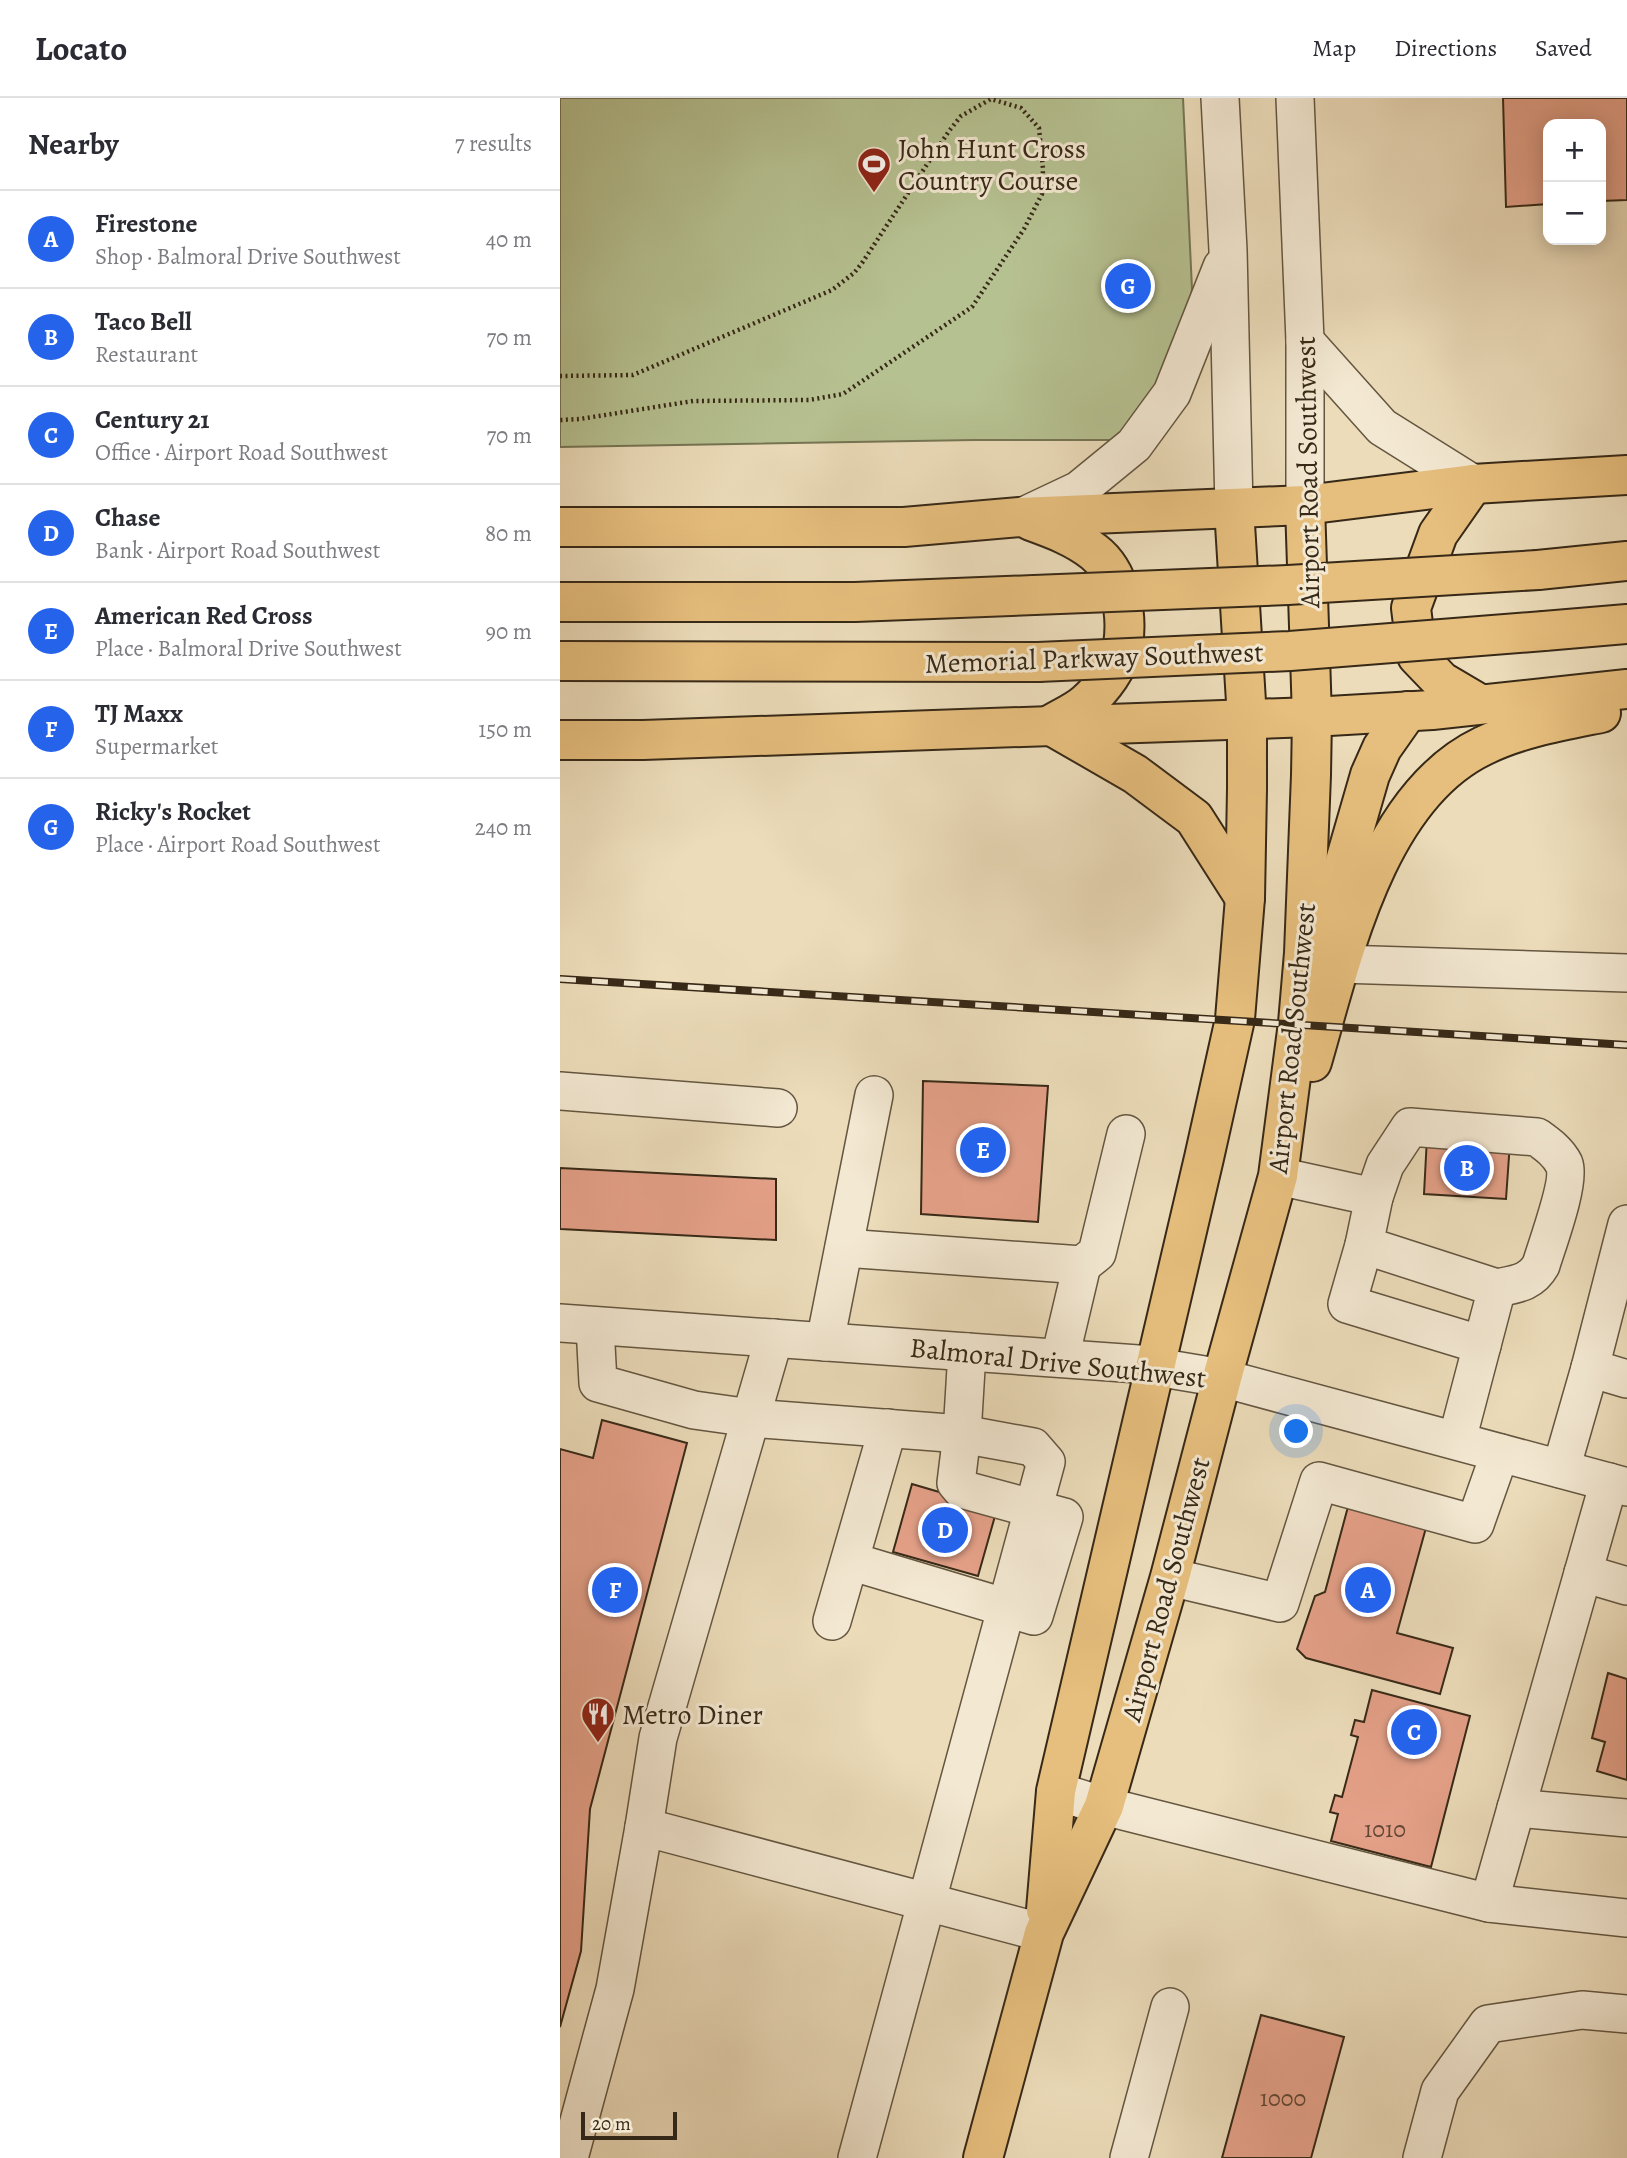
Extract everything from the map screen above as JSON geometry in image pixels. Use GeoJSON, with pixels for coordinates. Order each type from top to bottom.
{"type":"FeatureCollection","features":[{"type":"Feature","properties":{"kind":"main road"},"geometry":{"type":"LineString","coordinates":[[560,527],[904,527],[1020,517],[1305,505],[1473,484],[1627,475]]}},
{"type":"Feature","properties":{"kind":"main road"},"geometry":{"type":"LineString","coordinates":[[1473,484],[1438,534],[1411,608],[1418,656],[1441,681],[1480,704]]}},
{"type":"Feature","properties":{"kind":"main road","name":"Airport Road Southwest"},"geometry":{"type":"LineString","coordinates":[[983,2158],[1044,1933],[1104,1806],[1170,1577],[1278,1176],[1298,1023],[1305,940],[1312,717],[1305,505]]}},
{"type":"Feature","properties":{"kind":"main road","name":"Airport Road Southwest"},"geometry":{"type":"LineString","coordinates":[[1044,1933],[1056,1791],[1234,1020],[1245,898],[1247,718],[1234,508]]}},
{"type":"Feature","properties":{"kind":"main road"},"geometry":{"type":"LineString","coordinates":[[1020,517],[1063,532],[1095,552],[1115,576],[1123,611],[1123,646],[1112,673],[1086,704],[1049,725]]}},
{"type":"Feature","properties":{"kind":"main road"},"geometry":{"type":"LineString","coordinates":[[560,602],[855,602],[1289,585],[1538,570],[1627,561]]}},
{"type":"Feature","properties":{"kind":"main road","name":"Memorial Parkway Southwest"},"geometry":{"type":"LineString","coordinates":[[560,661],[1038,662],[1290,651],[1627,624]]}},
{"type":"Feature","properties":{"kind":"main road"},"geometry":{"type":"LineString","coordinates":[[560,740],[643,740],[1312,717],[1408,711],[1627,689]]}},
{"type":"Feature","properties":{"kind":"main road"},"geometry":{"type":"LineString","coordinates":[[1278,1176],[1361,901],[1401,823],[1420,797],[1449,768],[1482,746],[1531,728],[1627,707]]}},
{"type":"Feature","properties":{"kind":"main road"},"geometry":{"type":"LineString","coordinates":[[1298,1023],[1370,775],[1382,748],[1408,711]]}},
{"type":"Feature","properties":{"kind":"main road"},"geometry":{"type":"LineString","coordinates":[[1049,725],[1135,774],[1194,818],[1245,898]]}},
{"type":"Feature","properties":{"kind":"street","name":"Airport Road Southwest"},"geometry":{"type":"LineString","coordinates":[[1220,98],[1228,250],[1234,508]]}},
{"type":"Feature","properties":{"kind":"street","name":"Airport Road Southwest"},"geometry":{"type":"LineString","coordinates":[[1298,101],[1305,341],[1305,505]]}},
{"type":"Feature","properties":{"kind":"street"},"geometry":{"type":"LineString","coordinates":[[1020,517],[1079,490],[1134,445],[1172,393],[1228,250]]}},
{"type":"Feature","properties":{"kind":"street"},"geometry":{"type":"LineString","coordinates":[[1305,341],[1382,427],[1473,484]]}},
{"type":"Feature","properties":{"kind":"street"},"geometry":{"type":"LineString","coordinates":[[1340,964],[1627,973]]}},
{"type":"Feature","properties":{"kind":"street"},"geometry":{"type":"LineString","coordinates":[[560,1091],[778,1108]]}},
{"type":"Feature","properties":{"kind":"street"},"geometry":{"type":"LineString","coordinates":[[825,1342],[874,1095]]}},
{"type":"Feature","properties":{"kind":"street"},"geometry":{"type":"LineString","coordinates":[[1364,1245],[1497,1288],[1526,1281],[1536,1275],[1541,1265],[1565,1183],[1565,1166],[1553,1148],[1537,1137],[1410,1127],[1384,1166],[1347,1304],[1482,1345]]}},
{"type":"Feature","properties":{"kind":"street"},"geometry":{"type":"LineString","coordinates":[[1060,1358],[1082,1265],[1097,1253],[1126,1134]]}},
{"type":"Feature","properties":{"kind":"street"},"geometry":{"type":"LineString","coordinates":[[1278,1176],[1374,1197]]}},
{"type":"Feature","properties":{"kind":"street"},"geometry":{"type":"LineString","coordinates":[[1561,1469],[1627,1224]]}},
{"type":"Feature","properties":{"kind":"street"},"geometry":{"type":"LineString","coordinates":[[844,1248],[1082,1265]]}},
{"type":"Feature","properties":{"kind":"street"},"geometry":{"type":"LineString","coordinates":[[1457,1440],[1497,1288]]}},
{"type":"Feature","properties":{"kind":"street"},"geometry":{"type":"LineString","coordinates":[[578,1324],[598,1383],[694,1410],[751,1418],[962,1434],[1033,1447],[1046,1462],[857,2158]]}},
{"type":"Feature","properties":{"kind":"street","name":"Balmoral Drive Southwest"},"geometry":{"type":"LineString","coordinates":[[578,1324],[1154,1367],[1222,1378],[1618,1485]]}},
{"type":"Feature","properties":{"kind":"street"},"geometry":{"type":"LineString","coordinates":[[569,2158],[615,1989],[645,1827],[658,1738],[774,1338]]}},
{"type":"Feature","properties":{"kind":"street"},"geometry":{"type":"LineString","coordinates":[[967,1352],[956,1483],[961,1489],[1034,1508]]}},
{"type":"Feature","properties":{"kind":"street"},"geometry":{"type":"LineString","coordinates":[[1590,1368],[1627,1379]]}},
{"type":"Feature","properties":{"kind":"street"},"geometry":{"type":"LineString","coordinates":[[832,1621],[888,1428]]}},
{"type":"Feature","properties":{"kind":"street"},"geometry":{"type":"LineString","coordinates":[[1170,1577],[1280,1603],[1319,1480],[1475,1524],[1500,1453]]}},
{"type":"Feature","properties":{"kind":"street"},"geometry":{"type":"LineString","coordinates":[[1489,1903],[1583,1573],[1618,1485]]}},
{"type":"Feature","properties":{"kind":"street"},"geometry":{"type":"LineString","coordinates":[[850,1561],[1007,1608]]}},
{"type":"Feature","properties":{"kind":"street"},"geometry":{"type":"LineString","coordinates":[[1583,1573],[1627,1586]]}},
{"type":"Feature","properties":{"kind":"street"},"geometry":{"type":"LineString","coordinates":[[1056,1791],[1104,1806],[1489,1903],[1627,1918]]}},
{"type":"Feature","properties":{"kind":"street"},"geometry":{"type":"LineString","coordinates":[[1516,1808],[1627,1818]]}},
{"type":"Feature","properties":{"kind":"street"},"geometry":{"type":"LineString","coordinates":[[645,1827],[1044,1933]]}},
{"type":"Feature","properties":{"kind":"street"},"geometry":{"type":"LineString","coordinates":[[1129,2158],[1170,2007]]}},
{"type":"Feature","properties":{"kind":"street"},"geometry":{"type":"LineString","coordinates":[[1422,2158],[1440,2091],[1488,2024],[1583,2010],[1627,2014]]}},
{"type":"Feature","properties":{"kind":"path"},"geometry":{"type":"LineString","coordinates":[[560,376],[633,375],[832,290],[862,263],[961,116],[991,99],[1021,108],[1039,128],[1043,169],[1042,194],[1024,229],[972,307],[843,394],[809,400],[693,401],[580,419],[560,419]]}},
{"type":"Feature","properties":{"kind":"green space","name":"John Hunt Cross Country Course"},"geometry":{"type":"Polygon","coordinates":[[[560,98],[1183,98],[1192,289],[1188,327],[1171,374],[1118,440],[560,447],[560,98]]]}},
{"type":"Feature","properties":{"kind":"building"},"geometry":{"type":"Polygon","coordinates":[[[1503,98],[1627,98],[1627,200],[1606,201],[1606,119],[1543,119],[1543,204],[1506,207],[1503,98]]]}},
{"type":"Feature","properties":{"kind":"building"},"geometry":{"type":"Polygon","coordinates":[[[923,1081],[1048,1086],[1038,1222],[921,1214],[923,1081]]]}},
{"type":"Feature","properties":{"kind":"building"},"geometry":{"type":"Polygon","coordinates":[[[1427,1137],[1510,1142],[1506,1199],[1424,1194],[1427,1137]]]}},
{"type":"Feature","properties":{"kind":"building"},"geometry":{"type":"Polygon","coordinates":[[[560,1168],[776,1179],[776,1240],[560,1229],[560,1168]]]}},
{"type":"Feature","properties":{"kind":"building"},"geometry":{"type":"Polygon","coordinates":[[[602,1420],[687,1443],[590,1809],[581,1951],[560,2027],[560,1449],[593,1458],[602,1420]]]}},
{"type":"Feature","properties":{"kind":"building"},"geometry":{"type":"Polygon","coordinates":[[[912,1484],[997,1509],[978,1576],[893,1552],[912,1484]]]}},
{"type":"Feature","properties":{"kind":"building"},"geometry":{"type":"Polygon","coordinates":[[[1349,1503],[1427,1524],[1397,1633],[1453,1648],[1440,1694],[1306,1658],[1297,1649],[1315,1596],[1325,1592],[1349,1503]]]}},
{"type":"Feature","properties":{"kind":"building"},"geometry":{"type":"Polygon","coordinates":[[[1608,1673],[1627,1679],[1627,1780],[1597,1771],[1605,1742],[1592,1738],[1608,1673]]]}},
{"type":"Feature","properties":{"kind":"building"},"geometry":{"type":"Polygon","coordinates":[[[1372,1690],[1470,1716],[1431,1867],[1331,1841],[1338,1814],[1330,1812],[1335,1795],[1342,1797],[1358,1737],[1351,1735],[1355,1720],[1364,1722],[1372,1690]]]}},
{"type":"Feature","properties":{"kind":"building"},"geometry":{"type":"Polygon","coordinates":[[[1261,2015],[1344,2037],[1311,2158],[1222,2158],[1261,2015]]]}},
{"type":"Feature","properties":{"kind":"railway"},"geometry":{"type":"LineString","coordinates":[[560,979],[1627,1045]]}},
{"type":"Feature","properties":{"kind":"place","name":"John Hunt Cross Country Course"},"geometry":{"type":"Point","coordinates":[874,194]}},
{"type":"Feature","properties":{"kind":"place","name":"Ricky's Rocket"},"geometry":{"type":"Point","coordinates":[1128,286]}},
{"type":"Feature","properties":{"kind":"place","name":"American Red Cross"},"geometry":{"type":"Point","coordinates":[983,1150]}},
{"type":"Feature","properties":{"kind":"place","name":"Taco Bell"},"geometry":{"type":"Point","coordinates":[1467,1168]}},
{"type":"Feature","properties":{"kind":"place","name":"Chase"},"geometry":{"type":"Point","coordinates":[945,1530]}},
{"type":"Feature","properties":{"kind":"place","name":"TJ Maxx"},"geometry":{"type":"Point","coordinates":[615,1590]}},
{"type":"Feature","properties":{"kind":"place","name":"Firestone"},"geometry":{"type":"Point","coordinates":[1368,1590]}},
{"type":"Feature","properties":{"kind":"place","name":"Century 21"},"geometry":{"type":"Point","coordinates":[1414,1732]}},
{"type":"Feature","properties":{"kind":"place","name":"Metro Diner"},"geometry":{"type":"Point","coordinates":[598,1744]}}]}
